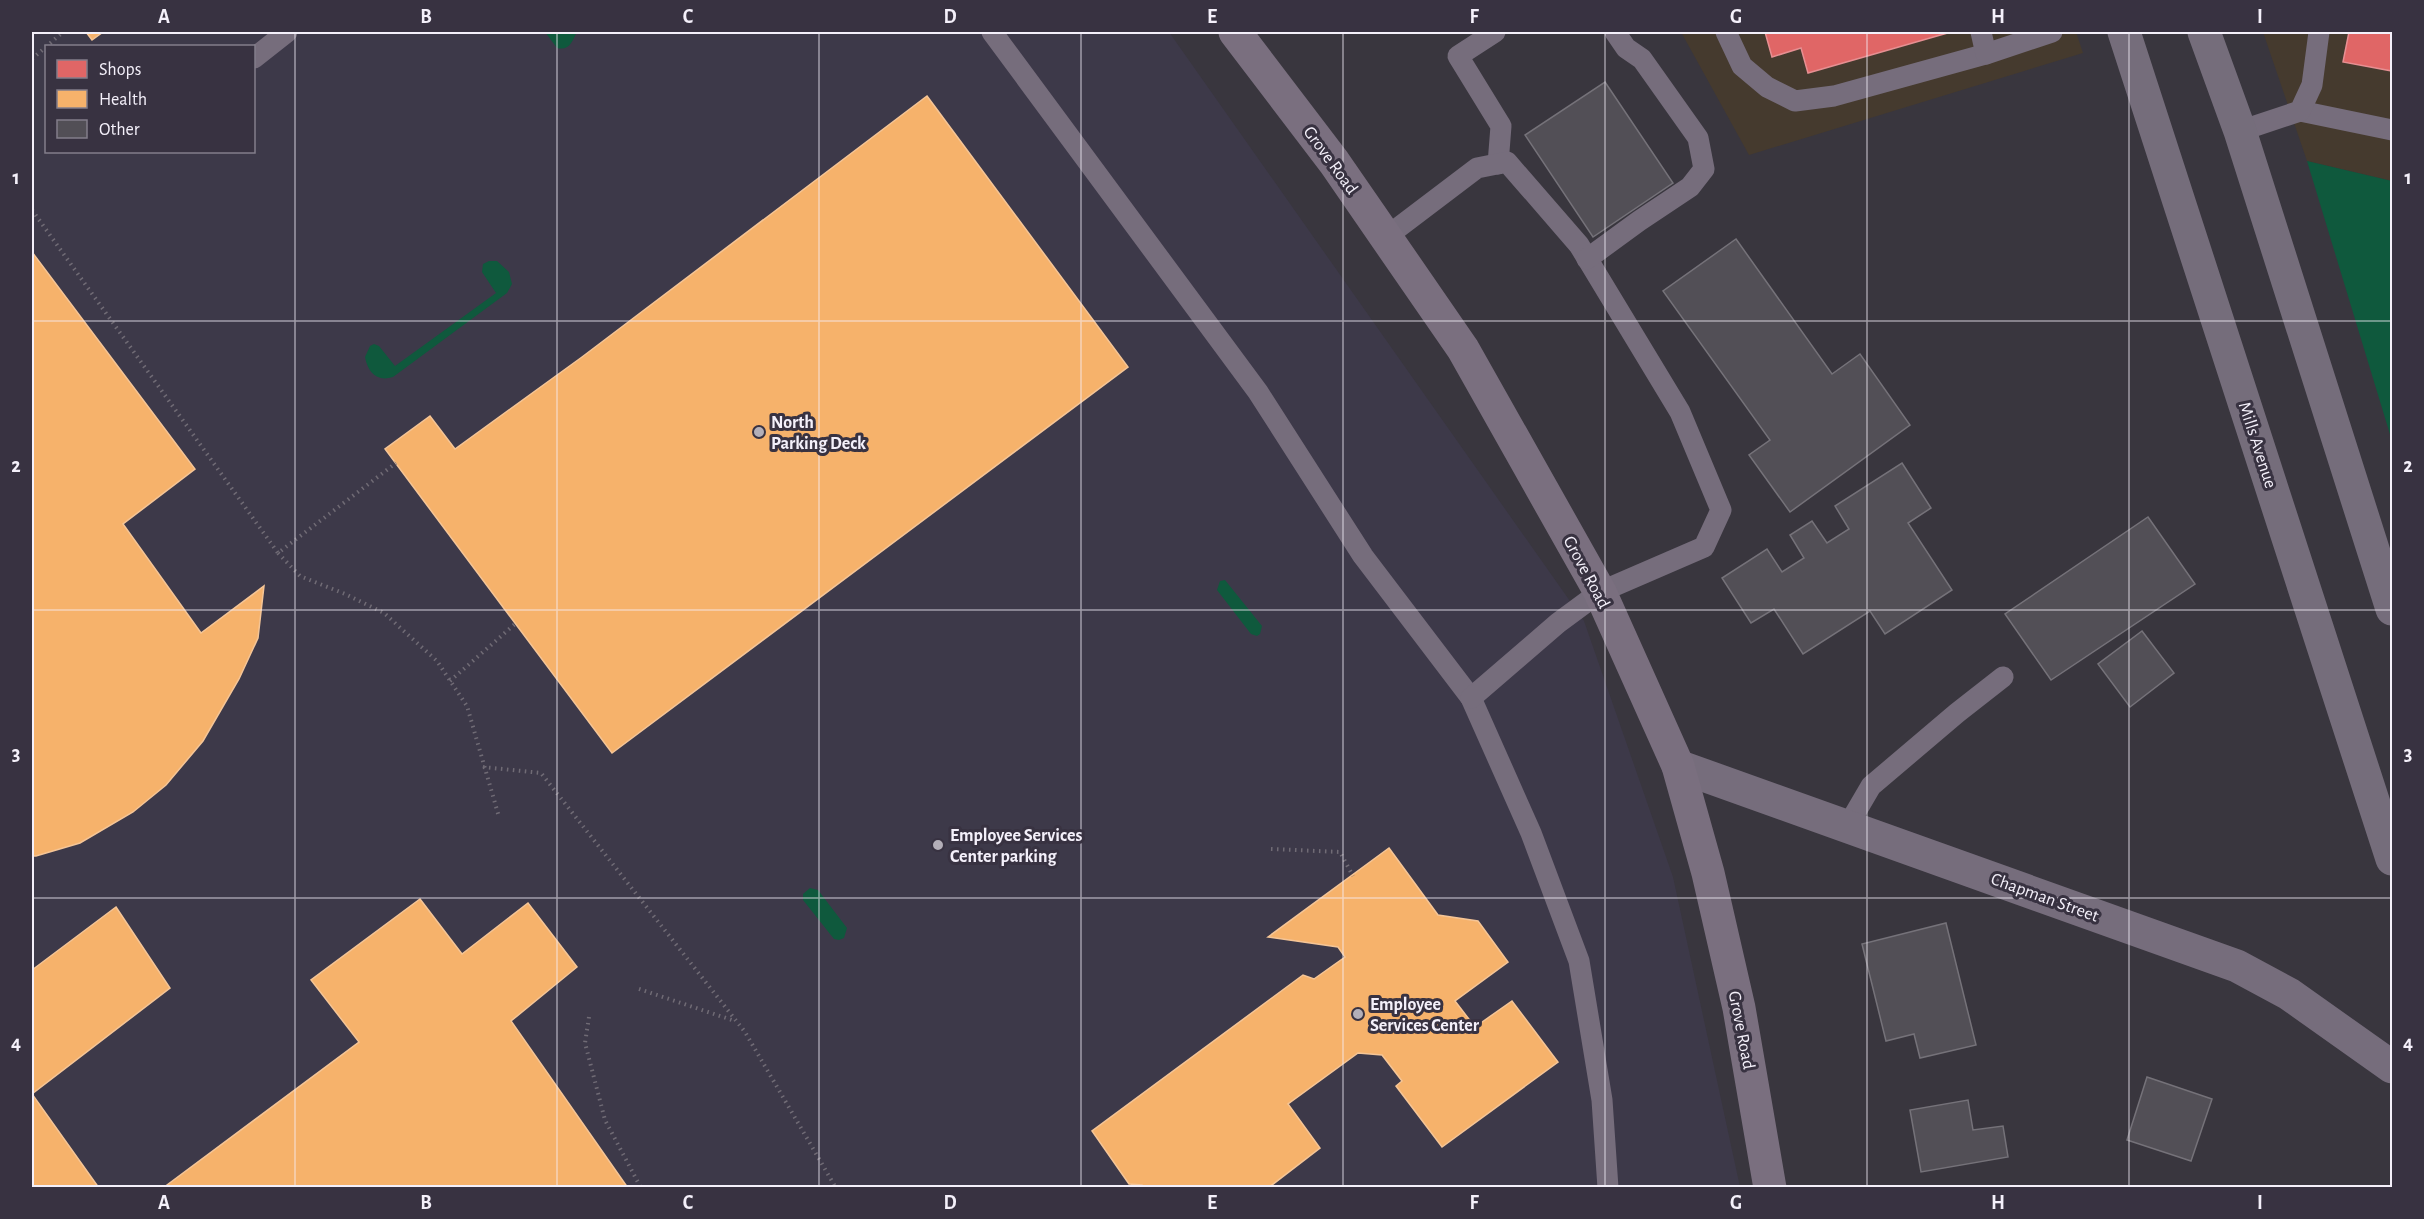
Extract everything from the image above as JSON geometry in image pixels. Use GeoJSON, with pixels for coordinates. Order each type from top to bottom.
{"type":"FeatureCollection","features":[{"type":"Feature","properties":{"kind":"main road","name":"Grove Road"},"geometry":{"type":"LineString","coordinates":[[1235,32],[1334,162],[1463,349],[1600,592],[1678,766],[1708,873],[1738,1008],[1770,1188]]}},
{"type":"Feature","properties":{"kind":"main road","name":"Mills Avenue"},"geometry":{"type":"LineString","coordinates":[[2124,32],[2392,859]]}},
{"type":"Feature","properties":{"kind":"main road"},"geometry":{"type":"LineString","coordinates":[[2204,32],[2240,130],[2392,609]]}},
{"type":"Feature","properties":{"kind":"street","name":"Chapman Street"},"geometry":{"type":"LineString","coordinates":[[1678,766],[2237,966],[2289,994],[2392,1066]]}},
{"type":"Feature","properties":{"kind":"lane"},"geometry":{"type":"LineString","coordinates":[[255,57],[287,32]]}},
{"type":"Feature","properties":{"kind":"lane"},"geometry":{"type":"LineString","coordinates":[[992,32],[1258,392],[1363,556],[1471,699],[1531,833],[1579,961],[1602,1100],[1608,1188]]}},
{"type":"Feature","properties":{"kind":"lane"},"geometry":{"type":"LineString","coordinates":[[1495,32],[1458,56],[1501,126],[1498,164]]}},
{"type":"Feature","properties":{"kind":"lane"},"geometry":{"type":"LineString","coordinates":[[1587,259],[1639,220],[1690,187],[1704,169],[1698,138],[1642,58],[1626,48],[1615,32]]}},
{"type":"Feature","properties":{"kind":"lane"},"geometry":{"type":"LineString","coordinates":[[1726,32],[1742,66],[1767,87],[1795,101],[1834,96],[1986,54],[2052,32]]}},
{"type":"Feature","properties":{"kind":"lane"},"geometry":{"type":"LineString","coordinates":[[1981,32],[1986,54]]}},
{"type":"Feature","properties":{"kind":"lane"},"geometry":{"type":"LineString","coordinates":[[2300,111],[2312,85],[2319,32]]}},
{"type":"Feature","properties":{"kind":"lane"},"geometry":{"type":"LineString","coordinates":[[2240,130],[2300,111],[2392,130]]}},
{"type":"Feature","properties":{"kind":"lane"},"geometry":{"type":"LineString","coordinates":[[1386,237],[1477,168],[1507,162],[1579,245],[1680,412],[1721,510],[1704,548],[1600,592],[1558,623],[1471,699]]}},
{"type":"Feature","properties":{"kind":"lane"},"geometry":{"type":"LineString","coordinates":[[1847,827],[1871,786],[2003,677]]}},
{"type":"Feature","properties":{"kind":"path"},"geometry":{"type":"LineString","coordinates":[[48,45],[63,32]]}},
{"type":"Feature","properties":{"kind":"path"},"geometry":{"type":"LineString","coordinates":[[32,59],[45,48]]}},
{"type":"Feature","properties":{"kind":"path"},"geometry":{"type":"LineString","coordinates":[[32,210],[278,553],[300,576],[384,613],[437,662],[467,706],[499,817]]}},
{"type":"Feature","properties":{"kind":"path"},"geometry":{"type":"LineString","coordinates":[[278,553],[396,464]]}},
{"type":"Feature","properties":{"kind":"path"},"geometry":{"type":"LineString","coordinates":[[450,681],[515,624]]}},
{"type":"Feature","properties":{"kind":"path"},"geometry":{"type":"LineString","coordinates":[[483,766],[541,773],[745,1032],[836,1188]]}},
{"type":"Feature","properties":{"kind":"path"},"geometry":{"type":"LineString","coordinates":[[1271,849],[1340,852],[1353,876]]}},
{"type":"Feature","properties":{"kind":"path"},"geometry":{"type":"LineString","coordinates":[[639,989],[736,1021]]}},
{"type":"Feature","properties":{"kind":"path"},"geometry":{"type":"LineString","coordinates":[[589,1017],[585,1043],[605,1120],[641,1188]]}},
{"type":"Feature","properties":{"kind":"shaded area"},"geometry":{"type":"Polygon","coordinates":[[[32,32],[1169,32],[1584,621],[1673,877],[1740,1187],[32,1187],[32,32]]]}},
{"type":"Feature","properties":{"kind":"shaded area"},"geometry":{"type":"Polygon","coordinates":[[[1681,32],[2076,32],[2083,53],[1749,155],[1681,32]]]}},
{"type":"Feature","properties":{"kind":"shaded area"},"geometry":{"type":"Polygon","coordinates":[[[2263,32],[2392,32],[2392,181],[2307,161],[2263,32]]]}},
{"type":"Feature","properties":{"kind":"green space"},"geometry":{"type":"Polygon","coordinates":[[[545,32],[577,32],[568,47],[561,49],[557,48],[545,32]]]}},
{"type":"Feature","properties":{"kind":"green space"},"geometry":{"type":"Polygon","coordinates":[[[2307,161],[2392,181],[2392,441],[2307,161]]]}},
{"type":"Feature","properties":{"kind":"green space"},"geometry":{"type":"Polygon","coordinates":[[[497,261],[509,272],[512,284],[507,293],[393,377],[382,378],[371,372],[365,357],[370,346],[374,344],[379,346],[395,366],[496,293],[482,272],[483,264],[497,261]]]}},
{"type":"Feature","properties":{"kind":"green space"},"geometry":{"type":"Polygon","coordinates":[[[1225,580],[1262,626],[1257,636],[1251,634],[1217,590],[1220,581],[1225,580]]]}},
{"type":"Feature","properties":{"kind":"green space"},"geometry":{"type":"Polygon","coordinates":[[[810,888],[818,890],[847,928],[844,938],[834,939],[803,900],[803,894],[810,888]]]}},
{"type":"Feature","properties":{"kind":"building: Shops"},"geometry":{"type":"Polygon","coordinates":[[[1765,32],[1951,32],[1808,73],[1801,48],[1772,57],[1765,32]]]}},
{"type":"Feature","properties":{"kind":"building: Shops"},"geometry":{"type":"Polygon","coordinates":[[[2349,32],[2392,32],[2392,71],[2343,62],[2349,32]]]}},
{"type":"Feature","properties":{"kind":"building: Health"},"geometry":{"type":"Polygon","coordinates":[[[86,32],[103,32],[92,40],[86,32]]]}},
{"type":"Feature","properties":{"kind":"building: Health","name":"North Parking Deck"},"geometry":{"type":"Polygon","coordinates":[[[927,96],[1128,367],[612,753],[385,449],[430,416],[455,449],[582,357],[927,96]]]}},
{"type":"Feature","properties":{"kind":"building: Health"},"geometry":{"type":"Polygon","coordinates":[[[32,252],[195,469],[123,524],[201,633],[264,586],[258,638],[239,679],[203,741],[166,785],[133,812],[80,843],[36,856],[32,856],[32,252]]]}},
{"type":"Feature","properties":{"kind":"building: Health","name":"Employee Services Center"},"geometry":{"type":"Polygon","coordinates":[[[1389,848],[1438,915],[1478,921],[1508,962],[1455,1001],[1475,1027],[1512,1001],[1558,1062],[1442,1147],[1396,1086],[1402,1081],[1382,1055],[1358,1053],[1288,1104],[1320,1148],[1268,1188],[1143,1188],[1142,1185],[1129,1184],[1092,1131],[1303,975],[1314,979],[1345,957],[1338,947],[1268,937],[1389,848]]]}},
{"type":"Feature","properties":{"kind":"building: Health"},"geometry":{"type":"Polygon","coordinates":[[[420,899],[462,954],[528,903],[577,967],[511,1021],[628,1188],[163,1188],[359,1042],[311,980],[420,899]]]}},
{"type":"Feature","properties":{"kind":"building: Health"},"geometry":{"type":"Polygon","coordinates":[[[116,907],[170,988],[32,1094],[32,970],[116,907]]]}},
{"type":"Feature","properties":{"kind":"building: Health"},"geometry":{"type":"Polygon","coordinates":[[[32,1094],[99,1188],[32,1188],[32,1094]]]}},
{"type":"Feature","properties":{"kind":"building: Other"},"geometry":{"type":"Polygon","coordinates":[[[1605,82],[1673,183],[1593,237],[1525,135],[1605,82]]]}},
{"type":"Feature","properties":{"kind":"building: Other"},"geometry":{"type":"Polygon","coordinates":[[[1736,239],[1832,374],[1860,354],[1910,425],[1790,512],[1749,455],[1770,440],[1663,291],[1736,239]]]}},
{"type":"Feature","properties":{"kind":"building: Other"},"geometry":{"type":"Polygon","coordinates":[[[1902,463],[1931,508],[1908,523],[1952,590],[1885,634],[1870,611],[1803,654],[1774,609],[1751,623],[1722,578],[1767,549],[1782,572],[1804,558],[1790,535],[1812,521],[1827,543],[1849,529],[1835,506],[1902,463]]]}},
{"type":"Feature","properties":{"kind":"building: Other"},"geometry":{"type":"Polygon","coordinates":[[[2148,517],[2195,584],[2051,680],[2005,614],[2148,517]]]}},
{"type":"Feature","properties":{"kind":"building: Other"},"geometry":{"type":"Polygon","coordinates":[[[2142,631],[2174,673],[2130,707],[2098,664],[2142,631]]]}},
{"type":"Feature","properties":{"kind":"building: Other"},"geometry":{"type":"Polygon","coordinates":[[[1946,923],[1976,1045],[1920,1058],[1914,1034],[1886,1041],[1862,944],[1946,923]]]}},
{"type":"Feature","properties":{"kind":"building: Other"},"geometry":{"type":"Polygon","coordinates":[[[2147,1077],[2212,1099],[2191,1161],[2127,1140],[2147,1077]]]}},
{"type":"Feature","properties":{"kind":"building: Other"},"geometry":{"type":"Polygon","coordinates":[[[1968,1100],[1973,1130],[2003,1126],[2008,1157],[1921,1172],[1910,1110],[1968,1100]]]}},
{"type":"Feature","properties":{"kind":"place","name":"North Parking Deck"},"geometry":{"type":"Point","coordinates":[759,432]}},
{"type":"Feature","properties":{"kind":"place","name":"Employee Services Center parking"},"geometry":{"type":"Point","coordinates":[938,845]}},
{"type":"Feature","properties":{"kind":"place","name":"Employee Services Center"},"geometry":{"type":"Point","coordinates":[1358,1014]}}]}
